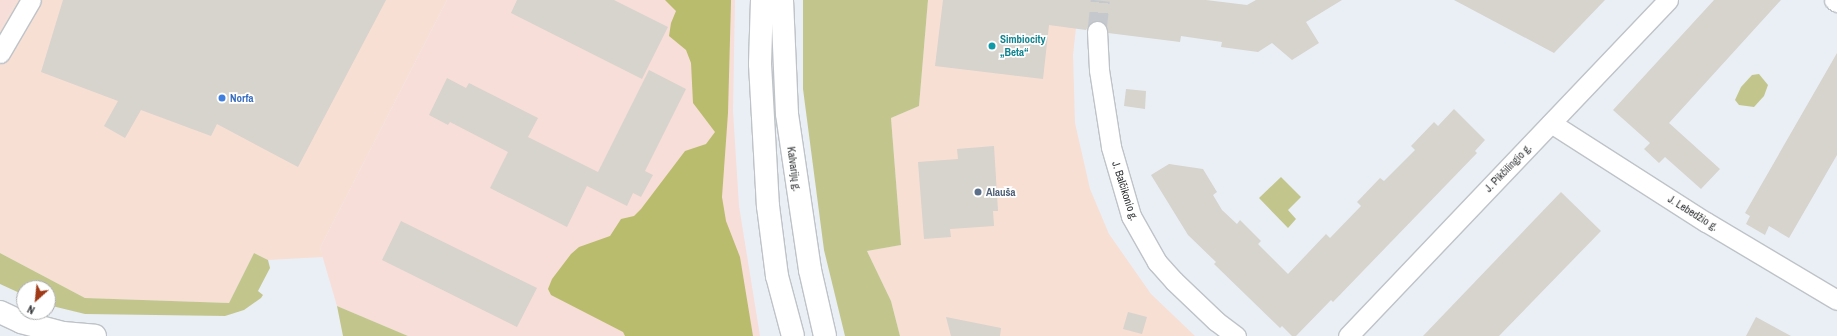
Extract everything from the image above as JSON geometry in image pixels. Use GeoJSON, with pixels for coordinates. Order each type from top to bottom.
{"type":"FeatureCollection","features":[{"type":"Feature","properties":{"kind":"main road"},"geometry":{"type":"LineString","coordinates":[[762,0],[760,64],[762,140],[777,276],[793,336]]}},
{"type":"Feature","properties":{"kind":"main road","name":"Kalvarijų g."},"geometry":{"type":"LineString","coordinates":[[782,0],[786,114],[810,270],[825,336]]}},
{"type":"Feature","properties":{"kind":"main road"},"geometry":{"type":"LineString","coordinates":[[777,276],[810,270]]}},
{"type":"Feature","properties":{"kind":"main road"},"geometry":{"type":"LineString","coordinates":[[0,312],[22,322],[63,333],[95,336]]}},
{"type":"Feature","properties":{"kind":"street"},"geometry":{"type":"LineString","coordinates":[[0,53],[31,0]]}},
{"type":"Feature","properties":{"kind":"street","name":"J. Pikčilingio g."},"geometry":{"type":"LineString","coordinates":[[1348,336],[1668,0]]}},
{"type":"Feature","properties":{"kind":"street","name":"J. Balčikonio g."},"geometry":{"type":"LineString","coordinates":[[1097,31],[1099,70],[1111,147],[1131,216],[1157,262],[1174,281],[1216,321],[1236,336]]}},
{"type":"Feature","properties":{"kind":"street","name":"J. Lebedžio g."},"geometry":{"type":"LineString","coordinates":[[1551,123],[1706,222],[1837,300]]}},
{"type":"Feature","properties":{"kind":"shaded area"},"geometry":{"type":"Polygon","coordinates":[[[0,0],[17,0],[0,30],[0,0]]]}},
{"type":"Feature","properties":{"kind":"shaded area"},"geometry":{"type":"Polygon","coordinates":[[[17,0],[447,0],[320,248],[323,257],[268,260],[254,253],[229,303],[85,298],[56,283],[56,280],[51,280],[0,253],[0,30],[17,0]]]}},
{"type":"Feature","properties":{"kind":"shaded area"},"geometry":{"type":"Polygon","coordinates":[[[447,0],[735,0],[733,111],[739,206],[760,336],[408,336],[337,306],[320,248],[447,0]]]}},
{"type":"Feature","properties":{"kind":"shaded area"},"geometry":{"type":"Polygon","coordinates":[[[928,0],[1079,0],[1073,55],[1075,123],[1090,189],[1109,234],[1151,294],[1195,336],[900,336],[891,301],[867,251],[901,245],[891,118],[919,106],[928,0]]]}},
{"type":"Feature","properties":{"kind":"green space"},"geometry":{"type":"Polygon","coordinates":[[[665,0],[731,0],[728,113],[722,197],[726,221],[740,257],[753,336],[625,336],[623,332],[551,295],[548,289],[552,279],[571,254],[579,247],[610,236],[621,219],[634,216],[685,151],[706,144],[715,132],[693,103],[691,63],[686,50],[669,36],[671,23],[676,11],[665,0]]]}},
{"type":"Feature","properties":{"kind":"green space"},"geometry":{"type":"Polygon","coordinates":[[[803,0],[928,0],[919,106],[891,118],[901,245],[867,251],[891,301],[900,336],[845,336],[824,250],[803,89],[803,0]]]}},
{"type":"Feature","properties":{"kind":"green space"},"geometry":{"type":"Polygon","coordinates":[[[1759,74],[1768,85],[1764,96],[1754,107],[1739,105],[1735,100],[1741,87],[1752,75],[1759,74]]]}},
{"type":"Feature","properties":{"kind":"green space"},"geometry":{"type":"Polygon","coordinates":[[[1281,177],[1301,197],[1288,210],[1296,219],[1288,228],[1259,198],[1281,177]]]}},
{"type":"Feature","properties":{"kind":"green space"},"geometry":{"type":"Polygon","coordinates":[[[0,253],[51,280],[16,280],[16,291],[0,284],[0,253]]]}},
{"type":"Feature","properties":{"kind":"green space"},"geometry":{"type":"Polygon","coordinates":[[[254,253],[268,260],[270,268],[258,291],[263,295],[261,298],[244,310],[225,316],[85,314],[56,307],[56,283],[85,298],[229,303],[254,253]]]}},
{"type":"Feature","properties":{"kind":"green space"},"geometry":{"type":"Polygon","coordinates":[[[337,306],[408,336],[343,336],[337,306]]]}},
{"type":"Feature","properties":{"kind":"building","name":"Norfa"},"geometry":{"type":"Polygon","coordinates":[[[63,0],[386,0],[298,167],[217,124],[211,136],[141,110],[125,138],[104,126],[118,101],[41,72],[63,0]]]}},
{"type":"Feature","properties":{"kind":"building"},"geometry":{"type":"Polygon","coordinates":[[[517,0],[614,0],[668,27],[642,79],[511,13],[517,0]]]}},
{"type":"Feature","properties":{"kind":"building"},"geometry":{"type":"Polygon","coordinates":[[[943,0],[1206,0],[1247,5],[1256,0],[1342,0],[1306,22],[1319,43],[1292,60],[1272,43],[1258,52],[1221,47],[1222,42],[1181,36],[1180,42],[1108,33],[1106,25],[1097,20],[1091,22],[1086,30],[1049,25],[1043,79],[935,66],[943,0]]]}},
{"type":"Feature","properties":{"kind":"building"},"geometry":{"type":"Polygon","coordinates":[[[1454,0],[1605,0],[1554,53],[1454,0]]]}},
{"type":"Feature","properties":{"kind":"building"},"geometry":{"type":"Polygon","coordinates":[[[1714,0],[1781,0],[1669,123],[1720,169],[1701,189],[1665,157],[1659,163],[1644,149],[1650,143],[1613,110],[1714,0]]]}},
{"type":"Feature","properties":{"kind":"building"},"geometry":{"type":"Polygon","coordinates":[[[1837,53],[1837,155],[1789,238],[1769,226],[1765,235],[1746,224],[1750,216],[1745,213],[1837,53]]]}},
{"type":"Feature","properties":{"kind":"building"},"geometry":{"type":"Polygon","coordinates":[[[649,70],[686,89],[645,171],[653,175],[641,197],[633,193],[627,206],[587,186],[567,227],[490,188],[508,152],[450,122],[448,125],[429,115],[447,78],[466,88],[469,83],[538,118],[528,137],[598,172],[649,70]]]}},
{"type":"Feature","properties":{"kind":"building"},"geometry":{"type":"Polygon","coordinates":[[[1126,89],[1146,91],[1145,109],[1124,106],[1126,89]]]}},
{"type":"Feature","properties":{"kind":"building"},"geometry":{"type":"Polygon","coordinates":[[[1454,109],[1485,140],[1475,151],[1477,153],[1333,302],[1331,300],[1296,336],[1292,336],[1282,326],[1280,328],[1214,264],[1216,262],[1188,235],[1151,175],[1169,164],[1203,169],[1217,192],[1213,195],[1222,210],[1237,224],[1240,220],[1261,241],[1258,244],[1288,274],[1326,234],[1330,238],[1361,206],[1357,202],[1380,178],[1384,181],[1415,150],[1411,146],[1434,122],[1438,126],[1454,109]]]}},
{"type":"Feature","properties":{"kind":"building"},"geometry":{"type":"Polygon","coordinates":[[[994,146],[998,211],[993,211],[994,226],[950,229],[951,237],[924,239],[918,162],[958,159],[957,149],[994,146]]]}},
{"type":"Feature","properties":{"kind":"building"},"geometry":{"type":"Polygon","coordinates":[[[1561,192],[1601,231],[1499,336],[1423,336],[1561,192]]]}},
{"type":"Feature","properties":{"kind":"building"},"geometry":{"type":"Polygon","coordinates":[[[401,221],[537,288],[517,327],[382,260],[401,221]]]}},
{"type":"Feature","properties":{"kind":"building"},"geometry":{"type":"Polygon","coordinates":[[[1128,312],[1147,317],[1142,334],[1123,329],[1128,312]]]}},
{"type":"Feature","properties":{"kind":"building"},"geometry":{"type":"Polygon","coordinates":[[[946,317],[1001,328],[1000,336],[951,336],[946,317]]]}},
{"type":"Feature","properties":{"kind":"building"},"geometry":{"type":"Polygon","coordinates":[[[1756,317],[1791,336],[1746,336],[1756,317]]]}},
{"type":"Feature","properties":{"kind":"tunnel"},"geometry":{"type":"LineString","coordinates":[[1097,31],[1100,0]]}},
{"type":"Feature","properties":{"kind":"place","name":"Simbiocity „Beta“"},"geometry":{"type":"Point","coordinates":[992,46]}},
{"type":"Feature","properties":{"kind":"place","name":"Norfa"},"geometry":{"type":"Point","coordinates":[222,98]}},
{"type":"Feature","properties":{"kind":"place","name":"Alauša"},"geometry":{"type":"Point","coordinates":[978,192]}}]}
